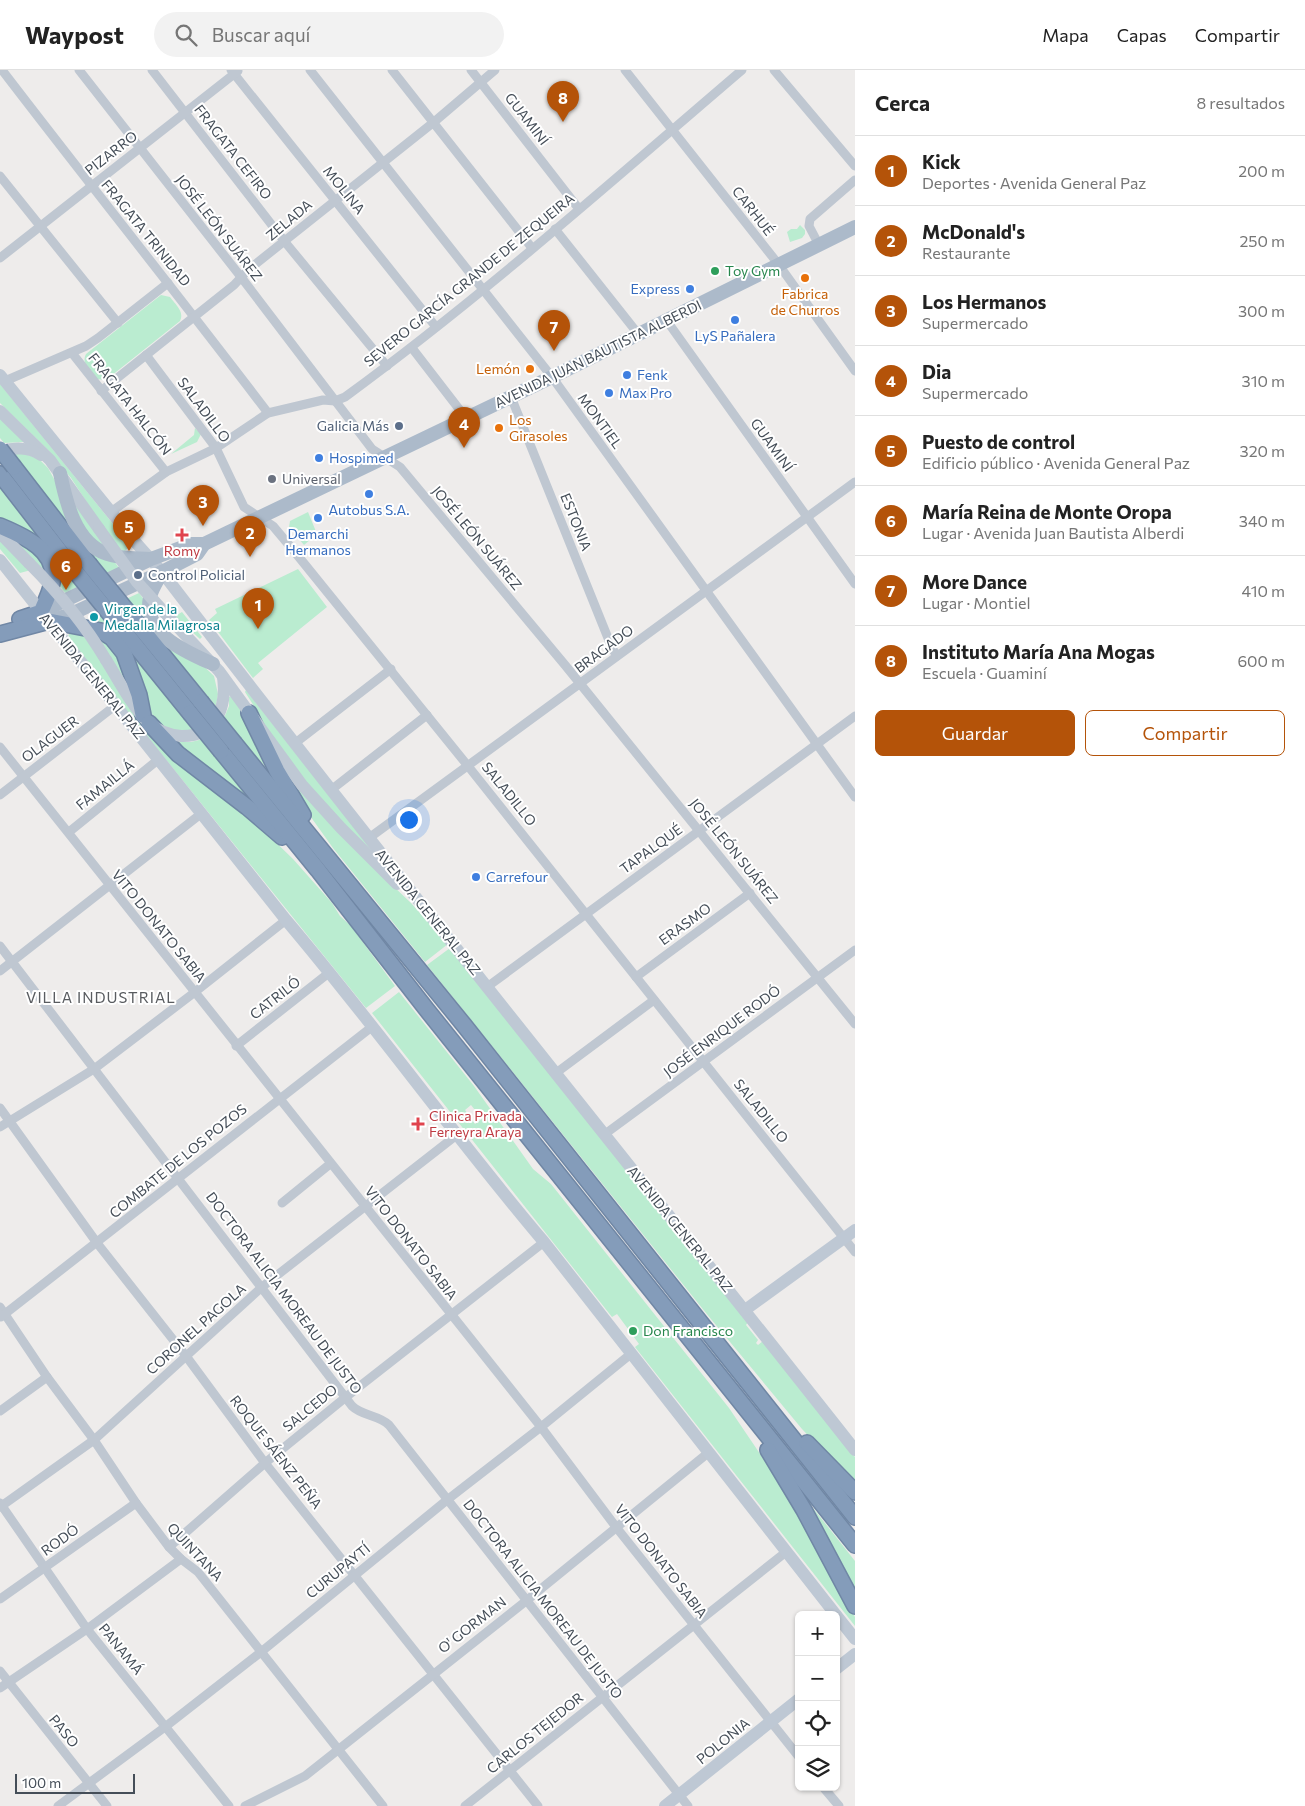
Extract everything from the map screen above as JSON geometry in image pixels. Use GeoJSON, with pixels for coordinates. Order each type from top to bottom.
{"type":"FeatureCollection","features":[{"type":"Feature","properties":{"kind":"highway"},"geometry":{"type":"LineString","coordinates":[[0,450],[14,467],[82,567]]}},
{"type":"Feature","properties":{"kind":"highway"},"geometry":{"type":"LineString","coordinates":[[2,476],[82,567],[120,615],[190,713],[318,870],[737,1400],[855,1545]]}},
{"type":"Feature","properties":{"kind":"highway"},"geometry":{"type":"LineString","coordinates":[[0,526],[24,536],[36,544],[49,558],[52,570],[52,583],[45,616]]}},
{"type":"Feature","properties":{"kind":"highway"},"geometry":{"type":"LineString","coordinates":[[120,615],[201,702],[329,859],[855,1517]]}},
{"type":"Feature","properties":{"kind":"highway"},"geometry":{"type":"LineString","coordinates":[[0,634],[45,616]]}},
{"type":"Feature","properties":{"kind":"highway"},"geometry":{"type":"LineString","coordinates":[[0,625],[45,616],[92,628],[112,638],[128,660],[146,719],[178,754],[258,816],[318,870]]}},
{"type":"Feature","properties":{"kind":"highway"},"geometry":{"type":"LineString","coordinates":[[250,713],[277,771],[329,859]]}},
{"type":"Feature","properties":{"kind":"highway"},"geometry":{"type":"LineString","coordinates":[[748,1381],[855,1492]]}},
{"type":"Feature","properties":{"kind":"highway"},"geometry":{"type":"LineString","coordinates":[[737,1400],[804,1510],[855,1606]]}},
{"type":"Feature","properties":{"kind":"main road","name":"AVENIDA JUAN BAUTISTA ALBERDI"},"geometry":{"type":"LineString","coordinates":[[45,616],[151,559],[191,544],[204,544],[552,378],[855,228]]}},
{"type":"Feature","properties":{"kind":"main road"},"geometry":{"type":"LineString","coordinates":[[60,473],[65,497],[73,519],[86,540],[105,553],[122,557],[151,559]]}},
{"type":"Feature","properties":{"kind":"main road","name":"AVENIDA JUAN BAUTISTA ALBERDI"},"geometry":{"type":"LineString","coordinates":[[45,616],[70,615],[197,554],[204,544]]}},
{"type":"Feature","properties":{"kind":"main road"},"geometry":{"type":"LineString","coordinates":[[162,572],[152,589],[150,598],[150,614],[155,625],[171,642],[186,652],[213,664]]}},
{"type":"Feature","properties":{"kind":"street","name":"FRAGATA TRINIDAD"},"geometry":{"type":"LineString","coordinates":[[2,70],[91,186],[195,316],[268,413]]}},
{"type":"Feature","properties":{"kind":"street","name":"JOSÉ LEÓN SUÁREZ"},"geometry":{"type":"LineString","coordinates":[[79,70],[241,277],[372,449],[400,467],[700,830],[855,1024]]}},
{"type":"Feature","properties":{"kind":"street","name":"FRAGATA CEFIRO"},"geometry":{"type":"LineString","coordinates":[[152,70],[285,242],[387,366]]}},
{"type":"Feature","properties":{"kind":"street","name":"MONTIEL"},"geometry":{"type":"LineString","coordinates":[[310,70],[552,378],[855,797]]}},
{"type":"Feature","properties":{"kind":"street"},"geometry":{"type":"LineString","coordinates":[[392,70],[532,248]]}},
{"type":"Feature","properties":{"kind":"street","name":"GUAMINÍ"},"geometry":{"type":"LineString","coordinates":[[471,70],[579,209]]}},
{"type":"Feature","properties":{"kind":"street","name":"ZELADA"},"geometry":{"type":"LineString","coordinates":[[101,390],[195,316],[334,200],[434,122],[495,70]]}},
{"type":"Feature","properties":{"kind":"street","name":"CARHUÉ"},"geometry":{"type":"LineString","coordinates":[[625,70],[779,266],[855,371]]}},
{"type":"Feature","properties":{"kind":"street","name":"SEVERO GARCÍA GRANDE DE ZEQUEIRA"},"geometry":{"type":"LineString","coordinates":[[111,512],[166,472],[216,448],[268,413],[278,409],[323,400],[335,401],[345,397],[412,348],[484,290],[742,70]]}},
{"type":"Feature","properties":{"kind":"street"},"geometry":{"type":"LineString","coordinates":[[774,70],[855,166]]}},
{"type":"Feature","properties":{"kind":"street","name":"PIZARRO"},"geometry":{"type":"LineString","coordinates":[[0,258],[235,71]]}},
{"type":"Feature","properties":{"kind":"street","name":"MOLINA"},"geometry":{"type":"LineString","coordinates":[[235,71],[334,200],[436,327]]}},
{"type":"Feature","properties":{"kind":"street"},"geometry":{"type":"LineString","coordinates":[[0,176],[118,323]]}},
{"type":"Feature","properties":{"kind":"street"},"geometry":{"type":"LineString","coordinates":[[819,245],[809,226],[810,219],[855,180]]}},
{"type":"Feature","properties":{"kind":"street"},"geometry":{"type":"LineString","coordinates":[[555,229],[639,335]]}},
{"type":"Feature","properties":{"kind":"street"},"geometry":{"type":"LineString","coordinates":[[2,378],[72,353],[98,338],[168,283]]}},
{"type":"Feature","properties":{"kind":"street","name":"GUAMINÍ"},"geometry":{"type":"LineString","coordinates":[[667,321],[855,584]]}},
{"type":"Feature","properties":{"kind":"street"},"geometry":{"type":"LineString","coordinates":[[412,348],[466,418]]}},
{"type":"Feature","properties":{"kind":"street","name":"FRAGATA HALCÓN"},"geometry":{"type":"LineString","coordinates":[[72,353],[166,472]]}},
{"type":"Feature","properties":{"kind":"street","name":"SALADILLO"},"geometry":{"type":"LineString","coordinates":[[146,355],[216,448],[244,507],[273,526],[391,669],[855,1252]]}},
{"type":"Feature","properties":{"kind":"street","name":"AVENIDA GENERAL PAZ"},"geometry":{"type":"LineString","coordinates":[[2,378],[162,572],[294,744],[456,945],[855,1450]]}},
{"type":"Feature","properties":{"kind":"street","name":"ESTONIA"},"geometry":{"type":"LineString","coordinates":[[511,397],[612,648],[617,656]]}},
{"type":"Feature","properties":{"kind":"street"},"geometry":{"type":"LineString","coordinates":[[0,411],[50,460],[137,582],[223,675],[308,793],[386,874],[422,905]]}},
{"type":"Feature","properties":{"kind":"street"},"geometry":{"type":"LineString","coordinates":[[0,450],[30,449],[50,460]]}},
{"type":"Feature","properties":{"kind":"street","name":"BRAGADO"},"geometry":{"type":"LineString","coordinates":[[369,838],[855,482]]}},
{"type":"Feature","properties":{"kind":"street"},"geometry":{"type":"LineString","coordinates":[[0,532],[74,611],[91,634],[127,694],[146,719],[162,732],[176,736],[187,736],[212,726],[224,699],[223,675]]}},
{"type":"Feature","properties":{"kind":"street","name":"AVENIDA GENERAL PAZ"},"geometry":{"type":"LineString","coordinates":[[0,560],[286,920],[373,1026],[632,1353],[833,1611]]}},
{"type":"Feature","properties":{"kind":"street"},"geometry":{"type":"LineString","coordinates":[[294,744],[391,669]]}},
{"type":"Feature","properties":{"kind":"street","name":"OLAGUER"},"geometry":{"type":"LineString","coordinates":[[0,794],[116,706]]}},
{"type":"Feature","properties":{"kind":"street"},"geometry":{"type":"LineString","coordinates":[[331,790],[427,715]]}},
{"type":"Feature","properties":{"kind":"street","name":"TAPALQUÉ"},"geometry":{"type":"LineString","coordinates":[[488,987],[855,716]]}},
{"type":"Feature","properties":{"kind":"street","name":"VITO DONATO SABIA"},"geometry":{"type":"LineString","coordinates":[[0,747],[541,1428],[616,1527],[795,1752]]}},
{"type":"Feature","properties":{"kind":"street","name":"FAMAILLÁ"},"geometry":{"type":"LineString","coordinates":[[69,832],[159,759]]}},
{"type":"Feature","properties":{"kind":"street"},"geometry":{"type":"LineString","coordinates":[[0,971],[202,813]]}},
{"type":"Feature","properties":{"kind":"street","name":"ERASMO"},"geometry":{"type":"LineString","coordinates":[[636,977],[750,893]]}},
{"type":"Feature","properties":{"kind":"street"},"geometry":{"type":"LineString","coordinates":[[0,1127],[94,1069],[286,920]]}},
{"type":"Feature","properties":{"kind":"street","name":"DOCTORA ALICIA MOREAU DE JUSTO"},"geometry":{"type":"LineString","coordinates":[[0,946],[356,1409],[383,1419],[390,1424],[447,1500],[688,1806]]}},
{"type":"Feature","properties":{"kind":"street","name":"JOSÉ ENRIQUE RODÓ"},"geometry":{"type":"LineString","coordinates":[[606,1134],[855,950]]}},
{"type":"Feature","properties":{"kind":"street","name":"CATRILÓ"},"geometry":{"type":"LineString","coordinates":[[236,1046],[330,972]]}},
{"type":"Feature","properties":{"kind":"street"},"geometry":{"type":"LineString","coordinates":[[556,1073],[654,1000]]}},
{"type":"Feature","properties":{"kind":"street","name":"COMBATE DE LOS POZOS"},"geometry":{"type":"LineString","coordinates":[[2,1313],[97,1243],[278,1098],[373,1026]]}},
{"type":"Feature","properties":{"kind":"street","name":"ROQUE SÁENZ PEÑA"},"geometry":{"type":"LineString","coordinates":[[0,1108],[97,1243],[186,1356],[265,1463],[538,1806]]}},
{"type":"Feature","properties":{"kind":"street","name":"CORONEL PAGOLA"},"geometry":{"type":"LineString","coordinates":[[1,1505],[94,1440],[262,1287],[458,1134]]}},
{"type":"Feature","properties":{"kind":"street"},"geometry":{"type":"LineString","coordinates":[[282,1203],[330,1164]]}},
{"type":"Feature","properties":{"kind":"street"},"geometry":{"type":"LineString","coordinates":[[745,1310],[855,1230]]}},
{"type":"Feature","properties":{"kind":"street","name":"SALCEDO"},"geometry":{"type":"LineString","coordinates":[[169,1547],[265,1463],[346,1396],[544,1242]]}},
{"type":"Feature","properties":{"kind":"street","name":"QUINTANA"},"geometry":{"type":"LineString","coordinates":[[2,1313],[169,1547],[198,1572],[383,1806]]}},
{"type":"Feature","properties":{"kind":"street","name":"CURUPAYTÍ"},"geometry":{"type":"LineString","coordinates":[[58,1806],[165,1727],[261,1652],[447,1500],[541,1428],[632,1353]]}},
{"type":"Feature","properties":{"kind":"street"},"geometry":{"type":"LineString","coordinates":[[0,1412],[47,1377]]}},
{"type":"Feature","properties":{"kind":"street","name":"O' GORMAN"},"geometry":{"type":"LineString","coordinates":[[245,1806],[299,1780],[432,1673],[526,1601],[708,1453]]}},
{"type":"Feature","properties":{"kind":"street","name":"RODÓ"},"geometry":{"type":"LineString","coordinates":[[0,1599],[136,1503]]}},
{"type":"Feature","properties":{"kind":"street","name":"PANAMÁ"},"geometry":{"type":"LineString","coordinates":[[1,1505],[86,1629],[229,1806]]}},
{"type":"Feature","properties":{"kind":"street","name":"CARLOS TEJEDOR"},"geometry":{"type":"LineString","coordinates":[[465,1806],[786,1552]]}},
{"type":"Feature","properties":{"kind":"street"},"geometry":{"type":"LineString","coordinates":[[4,1685],[86,1629],[181,1559]]}},
{"type":"Feature","properties":{"kind":"street","name":"AVENIDA GENERAL PAZ"},"geometry":{"type":"LineString","coordinates":[[840,1620],[855,1639]]}},
{"type":"Feature","properties":{"kind":"street"},"geometry":{"type":"LineString","coordinates":[[840,1666],[855,1654]]}},
{"type":"Feature","properties":{"kind":"street","name":"PASO"},"geometry":{"type":"LineString","coordinates":[[0,1671],[4,1685],[107,1806]]}},
{"type":"Feature","properties":{"kind":"street","name":"POLONIA"},"geometry":{"type":"LineString","coordinates":[[665,1806],[796,1701]]}},
{"type":"Feature","properties":{"kind":"street"},"geometry":{"type":"LineString","coordinates":[[826,1791],[839,1806]]}},
{"type":"Feature","properties":{"kind":"green space"},"geometry":{"type":"Polygon","coordinates":[[[800,225],[805,230],[805,234],[802,238],[790,242],[787,232],[791,229],[797,229],[800,225]]]}},
{"type":"Feature","properties":{"kind":"green space"},"geometry":{"type":"Polygon","coordinates":[[[161,295],[170,297],[177,305],[181,314],[180,321],[106,380],[96,379],[85,364],[86,354],[161,295]]]}},
{"type":"Feature","properties":{"kind":"green space"},"geometry":{"type":"Polygon","coordinates":[[[0,384],[130,545],[125,551],[118,550],[71,478],[49,451],[0,403],[0,384]]]}},
{"type":"Feature","properties":{"kind":"green space"},"geometry":{"type":"Polygon","coordinates":[[[0,417],[24,442],[4,443],[0,438],[0,417]]]}},
{"type":"Feature","properties":{"kind":"green space"},"geometry":{"type":"Polygon","coordinates":[[[195,428],[201,434],[197,442],[171,454],[194,435],[195,428]]]}},
{"type":"Feature","properties":{"kind":"green space"},"geometry":{"type":"Polygon","coordinates":[[[20,452],[39,459],[48,468],[59,488],[66,512],[119,568],[106,574],[11,453],[20,452]]]}},
{"type":"Feature","properties":{"kind":"green space"},"geometry":{"type":"Polygon","coordinates":[[[0,488],[45,546],[8,524],[0,517],[0,488]]]}},
{"type":"Feature","properties":{"kind":"green space"},"geometry":{"type":"Polygon","coordinates":[[[70,493],[106,549],[86,535],[70,493]]]}},
{"type":"Feature","properties":{"kind":"green space"},"geometry":{"type":"Polygon","coordinates":[[[308,512],[317,534],[304,545],[289,527],[290,521],[308,512]]]}},
{"type":"Feature","properties":{"kind":"green space"},"geometry":{"type":"Polygon","coordinates":[[[6,531],[33,546],[49,576],[6,531]]]}},
{"type":"Feature","properties":{"kind":"green space"},"geometry":{"type":"Polygon","coordinates":[[[0,541],[31,570],[20,573],[0,549],[0,541]]]}},
{"type":"Feature","properties":{"kind":"green space"},"geometry":{"type":"Polygon","coordinates":[[[50,553],[79,586],[65,593],[57,583],[50,553]]]}},
{"type":"Feature","properties":{"kind":"green space"},"geometry":{"type":"Polygon","coordinates":[[[298,569],[327,607],[258,663],[263,669],[253,678],[209,620],[217,613],[215,609],[298,569]]]}},
{"type":"Feature","properties":{"kind":"green space"},"geometry":{"type":"Polygon","coordinates":[[[139,593],[145,601],[145,610],[214,676],[218,694],[216,706],[126,599],[139,593]]]}},
{"type":"Feature","properties":{"kind":"green space"},"geometry":{"type":"Polygon","coordinates":[[[182,612],[202,637],[200,639],[175,616],[182,612]]]}},
{"type":"Feature","properties":{"kind":"green space"},"geometry":{"type":"Polygon","coordinates":[[[99,613],[116,636],[88,622],[89,618],[99,613]]]}},
{"type":"Feature","properties":{"kind":"green space"},"geometry":{"type":"Polygon","coordinates":[[[76,631],[82,633],[141,720],[256,823],[293,859],[332,903],[340,916],[351,926],[395,986],[366,1008],[68,638],[69,633],[76,631]]]}},
{"type":"Feature","properties":{"kind":"green space"},"geometry":{"type":"Polygon","coordinates":[[[95,634],[113,645],[131,691],[95,634]]]}},
{"type":"Feature","properties":{"kind":"green space"},"geometry":{"type":"Polygon","coordinates":[[[124,645],[195,731],[168,729],[152,714],[140,692],[124,645]]]}},
{"type":"Feature","properties":{"kind":"green space"},"geometry":{"type":"Polygon","coordinates":[[[246,690],[375,854],[373,856],[304,781],[264,724],[245,692],[246,690]]]}},
{"type":"Feature","properties":{"kind":"green space"},"geometry":{"type":"Polygon","coordinates":[[[233,696],[280,784],[224,718],[229,706],[229,697],[233,696]]]}},
{"type":"Feature","properties":{"kind":"green space"},"geometry":{"type":"Polygon","coordinates":[[[203,739],[259,810],[174,742],[191,742],[203,739]]]}},
{"type":"Feature","properties":{"kind":"green space"},"geometry":{"type":"Polygon","coordinates":[[[271,750],[372,866],[411,903],[448,944],[425,962],[333,848],[298,799],[271,750]]]}},
{"type":"Feature","properties":{"kind":"green space"},"geometry":{"type":"Polygon","coordinates":[[[450,948],[748,1322],[746,1325],[758,1340],[756,1343],[758,1345],[763,1341],[855,1457],[855,1486],[802,1429],[706,1313],[427,965],[450,948]]]}},
{"type":"Feature","properties":{"kind":"green space"},"geometry":{"type":"Polygon","coordinates":[[[399,992],[474,1086],[533,1169],[551,1184],[729,1408],[792,1501],[855,1617],[855,1626],[635,1347],[639,1344],[617,1314],[612,1317],[372,1013],[399,992]],[[471,1105],[465,1110],[475,1124],[482,1119],[471,1105]]]}},
{"type":"Feature","properties":{"kind":"green space"},"geometry":{"type":"Polygon","coordinates":[[[813,1508],[855,1561],[855,1595],[812,1511],[813,1508]]]}},
{"type":"Feature","properties":{"kind":"place","name":"Instituto María Ana Mogas"},"geometry":{"type":"Point","coordinates":[563,122]}},
{"type":"Feature","properties":{"kind":"place","name":"Toy Gym"},"geometry":{"type":"Point","coordinates":[715,271]}},
{"type":"Feature","properties":{"kind":"place","name":"Fabrica de Churros"},"geometry":{"type":"Point","coordinates":[805,278]}},
{"type":"Feature","properties":{"kind":"place","name":"Express"},"geometry":{"type":"Point","coordinates":[690,289]}},
{"type":"Feature","properties":{"kind":"place","name":"LyS Pañalera"},"geometry":{"type":"Point","coordinates":[735,320]}},
{"type":"Feature","properties":{"kind":"place","name":"More Dance"},"geometry":{"type":"Point","coordinates":[554,351]}},
{"type":"Feature","properties":{"kind":"place","name":"Lemón"},"geometry":{"type":"Point","coordinates":[530,369]}},
{"type":"Feature","properties":{"kind":"place","name":"Fenk"},"geometry":{"type":"Point","coordinates":[627,375]}},
{"type":"Feature","properties":{"kind":"place","name":"Max Pro"},"geometry":{"type":"Point","coordinates":[609,393]}},
{"type":"Feature","properties":{"kind":"place","name":"Galicia Más"},"geometry":{"type":"Point","coordinates":[399,426]}},
{"type":"Feature","properties":{"kind":"place","name":"Los Girasoles"},"geometry":{"type":"Point","coordinates":[499,428]}},
{"type":"Feature","properties":{"kind":"place","name":"Dia"},"geometry":{"type":"Point","coordinates":[464,448]}},
{"type":"Feature","properties":{"kind":"place","name":"Hospimed"},"geometry":{"type":"Point","coordinates":[319,458]}},
{"type":"Feature","properties":{"kind":"place","name":"Universal"},"geometry":{"type":"Point","coordinates":[272,479]}},
{"type":"Feature","properties":{"kind":"place","name":"Autobus S.A."},"geometry":{"type":"Point","coordinates":[369,494]}},
{"type":"Feature","properties":{"kind":"place","name":"Demarchi Hermanos"},"geometry":{"type":"Point","coordinates":[318,518]}},
{"type":"Feature","properties":{"kind":"place","name":"Los Hermanos"},"geometry":{"type":"Point","coordinates":[203,526]}},
{"type":"Feature","properties":{"kind":"place","name":"Romy"},"geometry":{"type":"Point","coordinates":[182,535]}},
{"type":"Feature","properties":{"kind":"place","name":"Puesto de control"},"geometry":{"type":"Point","coordinates":[129,551]}},
{"type":"Feature","properties":{"kind":"place","name":"McDonald's"},"geometry":{"type":"Point","coordinates":[250,557]}},
{"type":"Feature","properties":{"kind":"place","name":"Control Policial"},"geometry":{"type":"Point","coordinates":[138,575]}},
{"type":"Feature","properties":{"kind":"place","name":"María Reina de Monte Oropa"},"geometry":{"type":"Point","coordinates":[66,590]}},
{"type":"Feature","properties":{"kind":"place","name":"Virgen de la Medalla Milagrosa"},"geometry":{"type":"Point","coordinates":[94,617]}},
{"type":"Feature","properties":{"kind":"place","name":"Kick"},"geometry":{"type":"Point","coordinates":[258,629]}},
{"type":"Feature","properties":{"kind":"place","name":"Carrefour"},"geometry":{"type":"Point","coordinates":[476,877]}},
{"type":"Feature","properties":{"kind":"place","name":"Clinica Privada Ferreyra Araya"},"geometry":{"type":"Point","coordinates":[418,1124]}},
{"type":"Feature","properties":{"kind":"place","name":"Don Francisco"},"geometry":{"type":"Point","coordinates":[633,1331]}},
{"type":"Feature","properties":{"kind":"district","name":"VILLA INDUSTRIAL"},"geometry":{"type":"Point","coordinates":[101,998]}}]}
